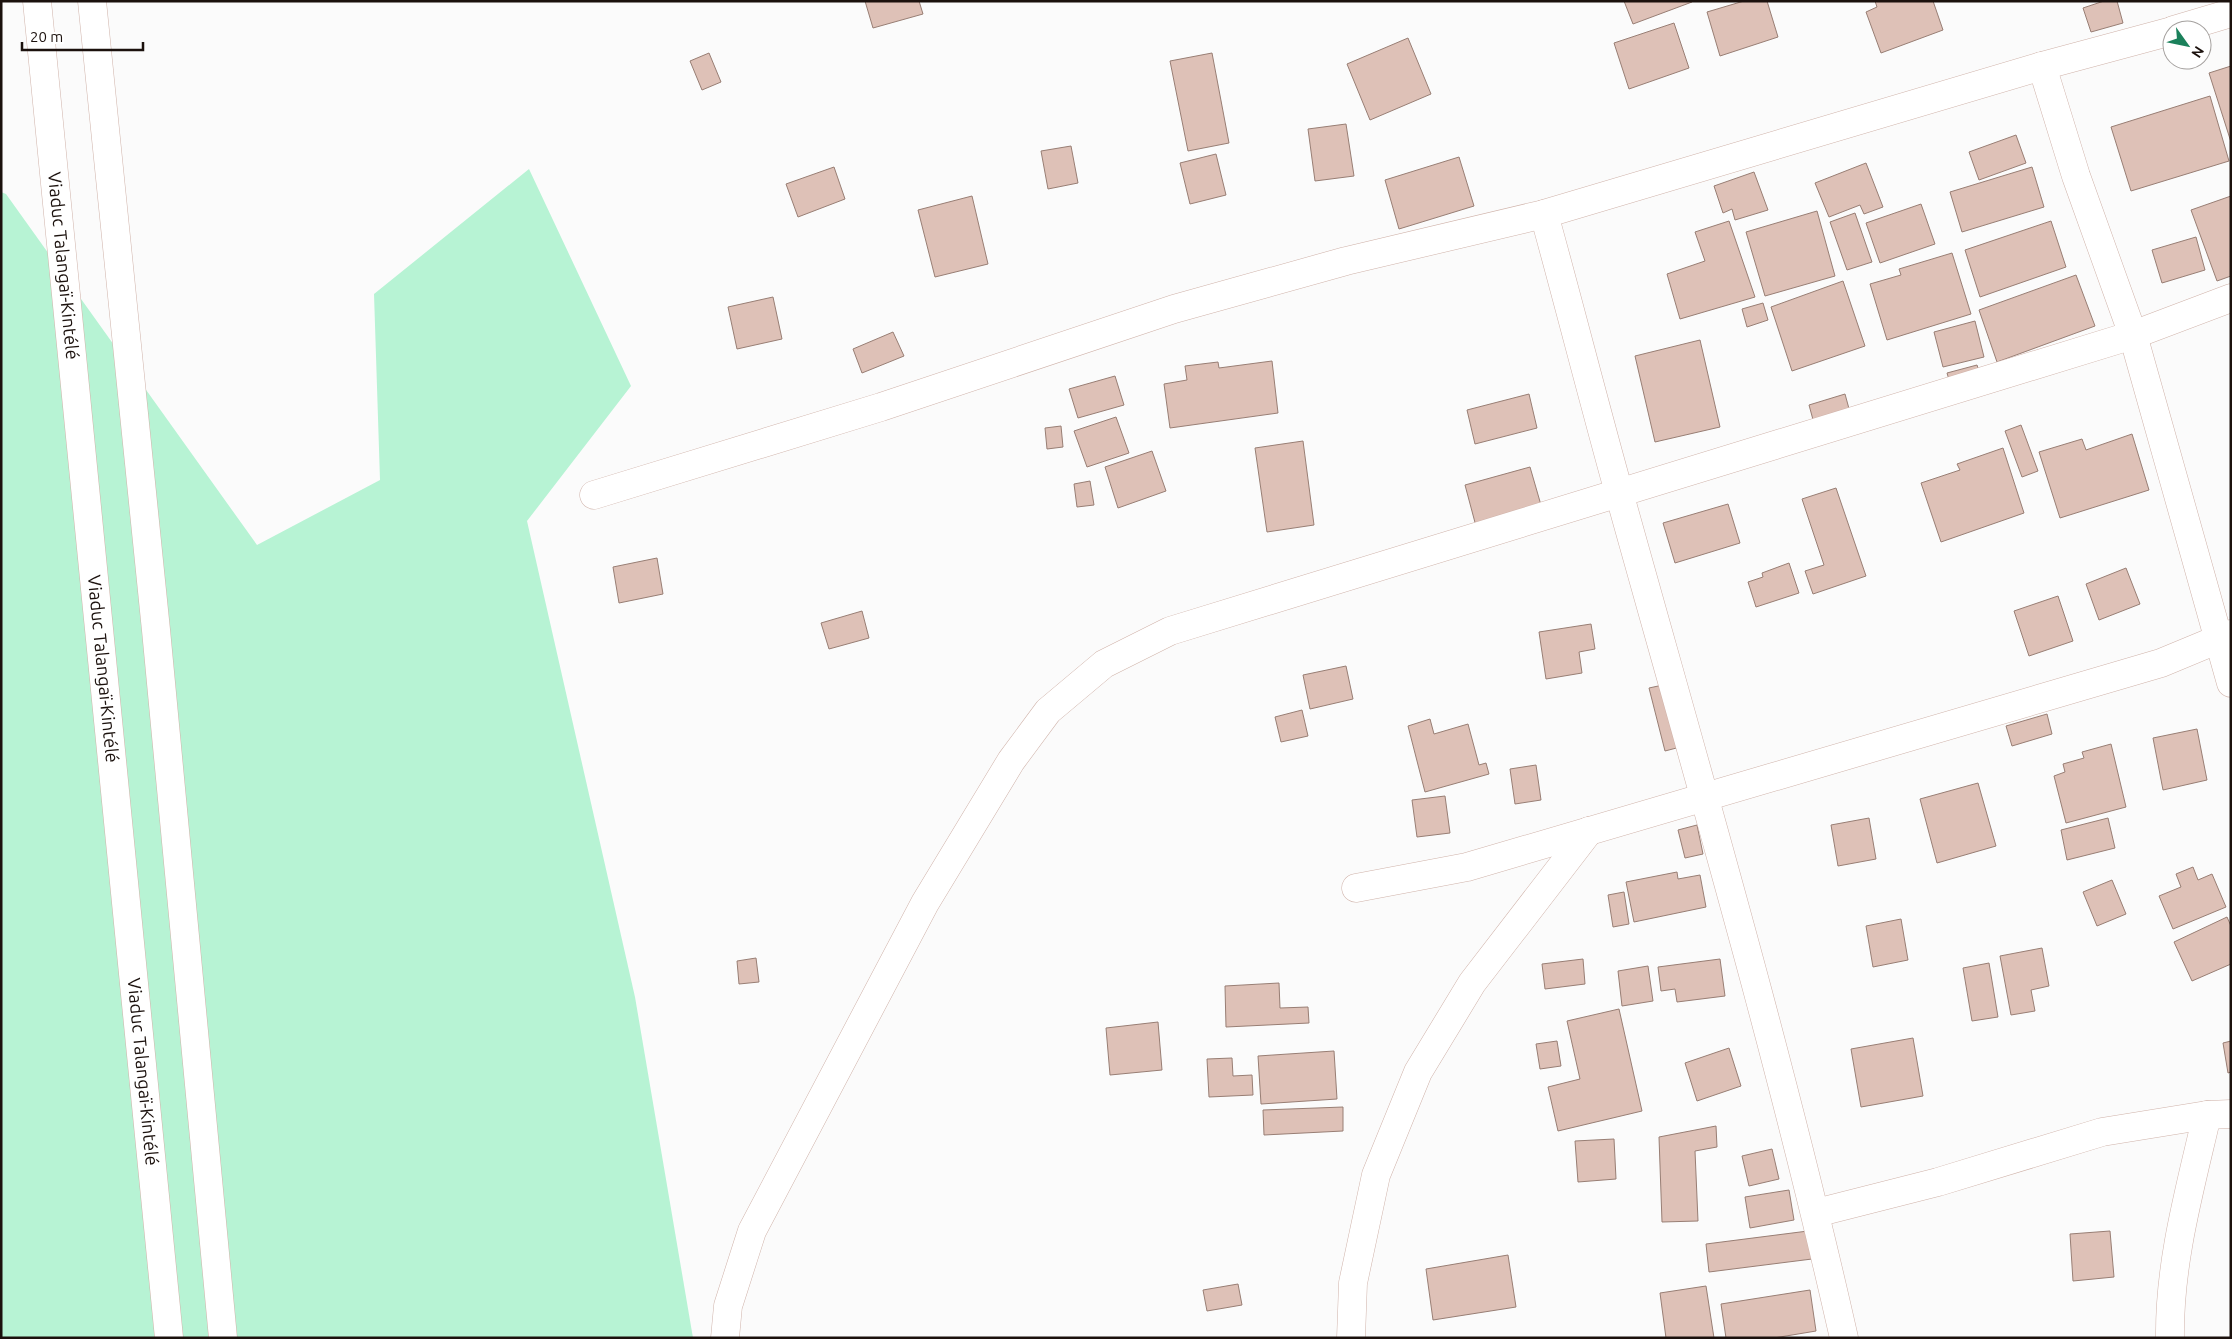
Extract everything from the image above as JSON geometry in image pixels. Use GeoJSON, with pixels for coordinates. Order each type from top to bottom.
{"type":"FeatureCollection","features":[{"type":"Feature","properties":{"kind":"main road","name":"Viaduc Talangaï-Kintélé"},"geometry":{"type":"LineString","coordinates":[[37,1],[169,1338]]}},
{"type":"Feature","properties":{"kind":"main road"},"geometry":{"type":"LineString","coordinates":[[92,1],[157,640],[223,1338]]}},
{"type":"Feature","properties":{"kind":"main road"},"geometry":{"type":"LineString","coordinates":[[2207,20],[2231,13]]}},
{"type":"Feature","properties":{"kind":"main road"},"geometry":{"type":"LineString","coordinates":[[594,495],[881,407],[1174,309],[1346,261],[1544,214],[2042,66],[2162,33]]}},
{"type":"Feature","properties":{"kind":"main road"},"geometry":{"type":"LineString","coordinates":[[2042,66],[2076,176],[2133,335],[2224,637],[2231,683]]}},
{"type":"Feature","properties":{"kind":"main road"},"geometry":{"type":"LineString","coordinates":[[1544,214],[1620,494],[1706,798],[1816,1213],[1844,1338]]}},
{"type":"Feature","properties":{"kind":"main road"},"geometry":{"type":"LineString","coordinates":[[725,1338],[728,1306],[752,1231],[925,903],[1011,761],[1048,711],[1104,664],[1170,631],[2133,335],[2231,298]]}},
{"type":"Feature","properties":{"kind":"main road"},"geometry":{"type":"LineString","coordinates":[[1356,888],[1467,867],[1706,798],[2161,663],[2224,637]]}},
{"type":"Feature","properties":{"kind":"main road"},"geometry":{"type":"LineString","coordinates":[[1351,1338],[1353,1284],[1376,1175],[1418,1072],[1472,982],[1589,831]]}},
{"type":"Feature","properties":{"kind":"main road"},"geometry":{"type":"LineString","coordinates":[[1816,1213],[1938,1182],[2102,1132],[2219,1114],[2178,1236],[2170,1317],[2170,1338]]}},
{"type":"Feature","properties":{"kind":"green space"},"geometry":{"type":"Polygon","coordinates":[[[529,169],[631,386],[527,521],[635,997],[693,1338],[1,1338],[1,192],[6,194],[257,545],[380,480],[374,294],[529,169]]]}},
{"type":"Feature","properties":{"kind":"building"},"geometry":{"type":"Polygon","coordinates":[[[865,1],[919,1],[923,14],[873,28],[865,1]]]}},
{"type":"Feature","properties":{"kind":"building"},"geometry":{"type":"Polygon","coordinates":[[[1624,1],[1692,1],[1692,2],[1633,24],[1624,1]]]}},
{"type":"Feature","properties":{"kind":"building"},"geometry":{"type":"Polygon","coordinates":[[[1744,1],[1767,1],[1778,37],[1720,56],[1707,12],[1744,1]]]}},
{"type":"Feature","properties":{"kind":"building"},"geometry":{"type":"Polygon","coordinates":[[[1875,1],[1933,1],[1943,30],[1881,53],[1866,12],[1877,7],[1875,1]]]}},
{"type":"Feature","properties":{"kind":"building"},"geometry":{"type":"Polygon","coordinates":[[[2104,1],[2117,1],[2123,23],[2091,32],[2083,8],[2104,1]]]}},
{"type":"Feature","properties":{"kind":"building"},"geometry":{"type":"Polygon","coordinates":[[[1674,23],[1689,68],[1629,89],[1614,43],[1674,23]]]}},
{"type":"Feature","properties":{"kind":"building"},"geometry":{"type":"Polygon","coordinates":[[[1408,38],[1431,94],[1370,120],[1347,64],[1408,38]]]}},
{"type":"Feature","properties":{"kind":"building"},"geometry":{"type":"Polygon","coordinates":[[[709,53],[721,82],[702,90],[690,61],[709,53]]]}},
{"type":"Feature","properties":{"kind":"building"},"geometry":{"type":"Polygon","coordinates":[[[1212,53],[1229,143],[1188,151],[1170,61],[1212,53]]]}},
{"type":"Feature","properties":{"kind":"building"},"geometry":{"type":"Polygon","coordinates":[[[2231,66],[2231,142],[2209,73],[2231,66]]]}},
{"type":"Feature","properties":{"kind":"building"},"geometry":{"type":"Polygon","coordinates":[[[2210,96],[2229,161],[2131,191],[2111,127],[2210,96]]]}},
{"type":"Feature","properties":{"kind":"building"},"geometry":{"type":"Polygon","coordinates":[[[1346,124],[1354,176],[1315,181],[1308,129],[1346,124]]]}},
{"type":"Feature","properties":{"kind":"building"},"geometry":{"type":"Polygon","coordinates":[[[2016,135],[2026,163],[1979,180],[1969,152],[2016,135]]]}},
{"type":"Feature","properties":{"kind":"building"},"geometry":{"type":"Polygon","coordinates":[[[1071,146],[1078,183],[1048,189],[1041,151],[1071,146]]]}},
{"type":"Feature","properties":{"kind":"building"},"geometry":{"type":"Polygon","coordinates":[[[1216,154],[1226,195],[1190,204],[1180,163],[1216,154]]]}},
{"type":"Feature","properties":{"kind":"building"},"geometry":{"type":"Polygon","coordinates":[[[1459,157],[1474,206],[1399,229],[1385,180],[1459,157]]]}},
{"type":"Feature","properties":{"kind":"building"},"geometry":{"type":"Polygon","coordinates":[[[1866,163],[1883,207],[1864,214],[1860,205],[1829,217],[1815,183],[1866,163]]]}},
{"type":"Feature","properties":{"kind":"building"},"geometry":{"type":"Polygon","coordinates":[[[834,167],[845,199],[798,217],[786,184],[834,167]]]}},
{"type":"Feature","properties":{"kind":"building"},"geometry":{"type":"Polygon","coordinates":[[[2032,167],[2044,207],[1962,232],[1950,192],[2032,167]]]}},
{"type":"Feature","properties":{"kind":"building"},"geometry":{"type":"Polygon","coordinates":[[[1754,172],[1768,210],[1735,220],[1732,209],[1723,213],[1714,186],[1754,172]]]}},
{"type":"Feature","properties":{"kind":"building"},"geometry":{"type":"Polygon","coordinates":[[[972,196],[988,264],[935,277],[918,210],[972,196]]]}},
{"type":"Feature","properties":{"kind":"building"},"geometry":{"type":"Polygon","coordinates":[[[2231,196],[2231,276],[2217,281],[2191,210],[2231,196]]]}},
{"type":"Feature","properties":{"kind":"building"},"geometry":{"type":"Polygon","coordinates":[[[1921,204],[1935,244],[1880,263],[1866,223],[1921,204]]]}},
{"type":"Feature","properties":{"kind":"building"},"geometry":{"type":"Polygon","coordinates":[[[1817,211],[1835,276],[1765,296],[1746,232],[1817,211]]]}},
{"type":"Feature","properties":{"kind":"building"},"geometry":{"type":"Polygon","coordinates":[[[1855,213],[1872,262],[1847,270],[1830,222],[1855,213]]]}},
{"type":"Feature","properties":{"kind":"building"},"geometry":{"type":"Polygon","coordinates":[[[1729,221],[1755,297],[1680,319],[1667,274],[1705,261],[1695,232],[1729,221]]]}},
{"type":"Feature","properties":{"kind":"building"},"geometry":{"type":"Polygon","coordinates":[[[2051,221],[2066,267],[1980,297],[1965,250],[2051,221]]]}},
{"type":"Feature","properties":{"kind":"building"},"geometry":{"type":"Polygon","coordinates":[[[2196,237],[2205,270],[2162,283],[2152,250],[2196,237]]]}},
{"type":"Feature","properties":{"kind":"building"},"geometry":{"type":"Polygon","coordinates":[[[1952,253],[1971,314],[1887,340],[1870,284],[1901,275],[1899,269],[1952,253]]]}},
{"type":"Feature","properties":{"kind":"building"},"geometry":{"type":"Polygon","coordinates":[[[2076,275],[2095,326],[1997,362],[1979,310],[2076,275]]]}},
{"type":"Feature","properties":{"kind":"building"},"geometry":{"type":"Polygon","coordinates":[[[1843,281],[1865,346],[1792,371],[1771,307],[1843,281]]]}},
{"type":"Feature","properties":{"kind":"building"},"geometry":{"type":"Polygon","coordinates":[[[773,297],[782,339],[737,349],[728,307],[773,297]]]}},
{"type":"Feature","properties":{"kind":"building"},"geometry":{"type":"Polygon","coordinates":[[[1763,303],[1768,320],[1747,327],[1742,309],[1763,303]]]}},
{"type":"Feature","properties":{"kind":"building"},"geometry":{"type":"Polygon","coordinates":[[[1975,321],[1984,357],[1943,367],[1934,332],[1975,321]]]}},
{"type":"Feature","properties":{"kind":"building"},"geometry":{"type":"Polygon","coordinates":[[[893,332],[904,356],[862,373],[853,349],[893,332]]]}},
{"type":"Feature","properties":{"kind":"building"},"geometry":{"type":"Polygon","coordinates":[[[1700,340],[1720,427],[1655,442],[1635,356],[1700,340]]]}},
{"type":"Feature","properties":{"kind":"building"},"geometry":{"type":"Polygon","coordinates":[[[1272,361],[1278,413],[1170,428],[1164,384],[1187,380],[1185,366],[1218,362],[1219,368],[1272,361]]]}},
{"type":"Feature","properties":{"kind":"building"},"geometry":{"type":"Polygon","coordinates":[[[1977,365],[1982,381],[1952,390],[1947,373],[1977,365]]]}},
{"type":"Feature","properties":{"kind":"building"},"geometry":{"type":"Polygon","coordinates":[[[1115,376],[1124,405],[1078,418],[1069,389],[1115,376]]]}},
{"type":"Feature","properties":{"kind":"building"},"geometry":{"type":"Polygon","coordinates":[[[1529,394],[1537,428],[1475,444],[1467,410],[1529,394]]]}},
{"type":"Feature","properties":{"kind":"building"},"geometry":{"type":"Polygon","coordinates":[[[1845,394],[1851,416],[1815,427],[1809,405],[1845,394]]]}},
{"type":"Feature","properties":{"kind":"building"},"geometry":{"type":"Polygon","coordinates":[[[1116,417],[1129,453],[1087,467],[1074,431],[1116,417]]]}},
{"type":"Feature","properties":{"kind":"building"},"geometry":{"type":"Polygon","coordinates":[[[2021,425],[2038,471],[2022,477],[2005,431],[2021,425]]]}},
{"type":"Feature","properties":{"kind":"building"},"geometry":{"type":"Polygon","coordinates":[[[1061,426],[1063,447],[1047,449],[1045,428],[1061,426]]]}},
{"type":"Feature","properties":{"kind":"building"},"geometry":{"type":"Polygon","coordinates":[[[2132,434],[2149,490],[2060,518],[2039,452],[2082,439],[2086,450],[2132,434]]]}},
{"type":"Feature","properties":{"kind":"building"},"geometry":{"type":"Polygon","coordinates":[[[1303,441],[1314,525],[1267,532],[1255,448],[1303,441]]]}},
{"type":"Feature","properties":{"kind":"building"},"geometry":{"type":"Polygon","coordinates":[[[2003,448],[2024,513],[1941,542],[1921,483],[1960,470],[1957,464],[2003,448]]]}},
{"type":"Feature","properties":{"kind":"building"},"geometry":{"type":"Polygon","coordinates":[[[1152,451],[1166,491],[1118,508],[1105,467],[1152,451]]]}},
{"type":"Feature","properties":{"kind":"building"},"geometry":{"type":"Polygon","coordinates":[[[1530,467],[1543,512],[1477,530],[1465,485],[1530,467]]]}},
{"type":"Feature","properties":{"kind":"building"},"geometry":{"type":"Polygon","coordinates":[[[1090,481],[1094,505],[1077,507],[1074,484],[1090,481]]]}},
{"type":"Feature","properties":{"kind":"building"},"geometry":{"type":"Polygon","coordinates":[[[1836,488],[1866,576],[1813,594],[1805,571],[1824,565],[1802,499],[1836,488]]]}},
{"type":"Feature","properties":{"kind":"building"},"geometry":{"type":"Polygon","coordinates":[[[1728,504],[1740,543],[1675,563],[1663,523],[1728,504]]]}},
{"type":"Feature","properties":{"kind":"building"},"geometry":{"type":"Polygon","coordinates":[[[657,558],[663,594],[619,603],[613,567],[657,558]]]}},
{"type":"Feature","properties":{"kind":"building"},"geometry":{"type":"Polygon","coordinates":[[[1789,563],[1799,593],[1756,607],[1748,582],[1763,577],[1762,573],[1789,563]]]}},
{"type":"Feature","properties":{"kind":"building"},"geometry":{"type":"Polygon","coordinates":[[[2126,568],[2140,604],[2099,620],[2086,584],[2126,568]]]}},
{"type":"Feature","properties":{"kind":"building"},"geometry":{"type":"Polygon","coordinates":[[[2058,596],[2073,641],[2029,656],[2014,611],[2058,596]]]}},
{"type":"Feature","properties":{"kind":"building"},"geometry":{"type":"Polygon","coordinates":[[[862,611],[869,638],[829,649],[821,623],[862,611]]]}},
{"type":"Feature","properties":{"kind":"building"},"geometry":{"type":"Polygon","coordinates":[[[1591,624],[1595,649],[1579,652],[1582,673],[1546,679],[1539,632],[1591,624]]]}},
{"type":"Feature","properties":{"kind":"building"},"geometry":{"type":"Polygon","coordinates":[[[1346,666],[1353,699],[1310,709],[1303,675],[1346,666]]]}},
{"type":"Feature","properties":{"kind":"building"},"geometry":{"type":"Polygon","coordinates":[[[1672,683],[1688,745],[1665,751],[1649,688],[1672,683]]]}},
{"type":"Feature","properties":{"kind":"building"},"geometry":{"type":"Polygon","coordinates":[[[1302,710],[1308,736],[1281,742],[1275,717],[1302,710]]]}},
{"type":"Feature","properties":{"kind":"building"},"geometry":{"type":"Polygon","coordinates":[[[2047,714],[2052,734],[2012,746],[2006,726],[2047,714]]]}},
{"type":"Feature","properties":{"kind":"building"},"geometry":{"type":"Polygon","coordinates":[[[1430,719],[1434,734],[1468,724],[1479,765],[1486,763],[1489,774],[1425,792],[1408,726],[1430,719]]]}},
{"type":"Feature","properties":{"kind":"building"},"geometry":{"type":"Polygon","coordinates":[[[2197,729],[2207,780],[2163,790],[2153,738],[2197,729]]]}},
{"type":"Feature","properties":{"kind":"building"},"geometry":{"type":"Polygon","coordinates":[[[2111,744],[2126,807],[2066,823],[2054,776],[2065,772],[2063,764],[2084,758],[2082,752],[2111,744]]]}},
{"type":"Feature","properties":{"kind":"building"},"geometry":{"type":"Polygon","coordinates":[[[1536,765],[1541,800],[1515,804],[1510,769],[1536,765]]]}},
{"type":"Feature","properties":{"kind":"building"},"geometry":{"type":"Polygon","coordinates":[[[1978,783],[1996,846],[1937,863],[1920,799],[1978,783]]]}},
{"type":"Feature","properties":{"kind":"building"},"geometry":{"type":"Polygon","coordinates":[[[1445,796],[1450,833],[1417,837],[1412,800],[1445,796]]]}},
{"type":"Feature","properties":{"kind":"building"},"geometry":{"type":"Polygon","coordinates":[[[1869,818],[1876,859],[1838,866],[1831,825],[1869,818]]]}},
{"type":"Feature","properties":{"kind":"building"},"geometry":{"type":"Polygon","coordinates":[[[2108,818],[2115,848],[2067,860],[2061,830],[2108,818]]]}},
{"type":"Feature","properties":{"kind":"building"},"geometry":{"type":"Polygon","coordinates":[[[1697,825],[1703,854],[1685,858],[1678,830],[1697,825]]]}},
{"type":"Feature","properties":{"kind":"building"},"geometry":{"type":"Polygon","coordinates":[[[2193,867],[2198,880],[2212,874],[2226,907],[2173,929],[2159,896],[2181,887],[2176,874],[2193,867]]]}},
{"type":"Feature","properties":{"kind":"building"},"geometry":{"type":"Polygon","coordinates":[[[1677,872],[1678,879],[1700,875],[1706,907],[1634,922],[1626,882],[1677,872]]]}},
{"type":"Feature","properties":{"kind":"building"},"geometry":{"type":"Polygon","coordinates":[[[2112,880],[2126,914],[2097,926],[2083,892],[2112,880]]]}},
{"type":"Feature","properties":{"kind":"building"},"geometry":{"type":"Polygon","coordinates":[[[1624,892],[1629,924],[1613,927],[1608,895],[1624,892]]]}},
{"type":"Feature","properties":{"kind":"building"},"geometry":{"type":"Polygon","coordinates":[[[2227,917],[2231,926],[2231,964],[2192,981],[2174,942],[2227,917]]]}},
{"type":"Feature","properties":{"kind":"building"},"geometry":{"type":"Polygon","coordinates":[[[1901,919],[1908,960],[1873,967],[1866,926],[1901,919]]]}},
{"type":"Feature","properties":{"kind":"building"},"geometry":{"type":"Polygon","coordinates":[[[2042,948],[2049,986],[2031,990],[2035,1011],[2011,1015],[2000,956],[2042,948]]]}},
{"type":"Feature","properties":{"kind":"building"},"geometry":{"type":"Polygon","coordinates":[[[756,958],[759,982],[739,984],[737,961],[756,958]]]}},
{"type":"Feature","properties":{"kind":"building"},"geometry":{"type":"Polygon","coordinates":[[[1583,959],[1585,984],[1545,989],[1542,964],[1583,959]]]}},
{"type":"Feature","properties":{"kind":"building"},"geometry":{"type":"Polygon","coordinates":[[[1720,959],[1725,996],[1677,1002],[1675,989],[1661,991],[1658,967],[1720,959]]]}},
{"type":"Feature","properties":{"kind":"building"},"geometry":{"type":"Polygon","coordinates":[[[1989,963],[1998,1017],[1972,1021],[1963,968],[1989,963]]]}},
{"type":"Feature","properties":{"kind":"building"},"geometry":{"type":"Polygon","coordinates":[[[1648,966],[1653,1001],[1622,1006],[1618,971],[1648,966]]]}},
{"type":"Feature","properties":{"kind":"building"},"geometry":{"type":"Polygon","coordinates":[[[1279,983],[1280,1008],[1308,1007],[1309,1023],[1226,1027],[1225,986],[1279,983]]]}},
{"type":"Feature","properties":{"kind":"building"},"geometry":{"type":"Polygon","coordinates":[[[1619,1009],[1642,1111],[1558,1131],[1548,1087],[1580,1079],[1567,1021],[1619,1009]]]}},
{"type":"Feature","properties":{"kind":"building"},"geometry":{"type":"Polygon","coordinates":[[[1158,1022],[1162,1070],[1110,1075],[1106,1028],[1158,1022]]]}},
{"type":"Feature","properties":{"kind":"building"},"geometry":{"type":"Polygon","coordinates":[[[1913,1038],[1923,1096],[1861,1107],[1851,1049],[1913,1038]]]}},
{"type":"Feature","properties":{"kind":"building"},"geometry":{"type":"Polygon","coordinates":[[[1557,1041],[1561,1066],[1540,1069],[1536,1044],[1557,1041]]]}},
{"type":"Feature","properties":{"kind":"building"},"geometry":{"type":"Polygon","coordinates":[[[2231,1041],[2231,1072],[2228,1073],[2223,1043],[2231,1041]]]}},
{"type":"Feature","properties":{"kind":"building"},"geometry":{"type":"Polygon","coordinates":[[[1729,1048],[1741,1086],[1697,1101],[1685,1063],[1729,1048]]]}},
{"type":"Feature","properties":{"kind":"building"},"geometry":{"type":"Polygon","coordinates":[[[1334,1051],[1337,1099],[1261,1104],[1258,1056],[1334,1051]]]}},
{"type":"Feature","properties":{"kind":"building"},"geometry":{"type":"Polygon","coordinates":[[[1232,1058],[1233,1076],[1252,1075],[1253,1095],[1209,1097],[1207,1059],[1232,1058]]]}},
{"type":"Feature","properties":{"kind":"building"},"geometry":{"type":"Polygon","coordinates":[[[1343,1107],[1343,1131],[1264,1135],[1263,1110],[1343,1107]]]}},
{"type":"Feature","properties":{"kind":"building"},"geometry":{"type":"Polygon","coordinates":[[[1716,1126],[1717,1147],[1695,1151],[1698,1221],[1662,1222],[1659,1137],[1716,1126]]]}},
{"type":"Feature","properties":{"kind":"building"},"geometry":{"type":"Polygon","coordinates":[[[1614,1139],[1616,1179],[1578,1182],[1575,1141],[1614,1139]]]}},
{"type":"Feature","properties":{"kind":"building"},"geometry":{"type":"Polygon","coordinates":[[[1772,1149],[1779,1179],[1749,1186],[1742,1156],[1772,1149]]]}},
{"type":"Feature","properties":{"kind":"building"},"geometry":{"type":"Polygon","coordinates":[[[1789,1190],[1794,1220],[1750,1228],[1745,1197],[1789,1190]]]}},
{"type":"Feature","properties":{"kind":"building"},"geometry":{"type":"Polygon","coordinates":[[[1808,1231],[1812,1259],[1709,1272],[1706,1244],[1808,1231]]]}},
{"type":"Feature","properties":{"kind":"building"},"geometry":{"type":"Polygon","coordinates":[[[2110,1231],[2114,1277],[2073,1281],[2070,1234],[2110,1231]]]}},
{"type":"Feature","properties":{"kind":"building"},"geometry":{"type":"Polygon","coordinates":[[[1508,1255],[1516,1307],[1433,1320],[1426,1269],[1508,1255]]]}},
{"type":"Feature","properties":{"kind":"building"},"geometry":{"type":"Polygon","coordinates":[[[1238,1284],[1242,1305],[1207,1311],[1203,1290],[1238,1284]]]}},
{"type":"Feature","properties":{"kind":"building"},"geometry":{"type":"Polygon","coordinates":[[[1706,1286],[1714,1338],[1666,1338],[1660,1293],[1706,1286]]]}},
{"type":"Feature","properties":{"kind":"building"},"geometry":{"type":"Polygon","coordinates":[[[1810,1290],[1816,1331],[1774,1338],[1726,1338],[1721,1304],[1810,1290]]]}}]}
